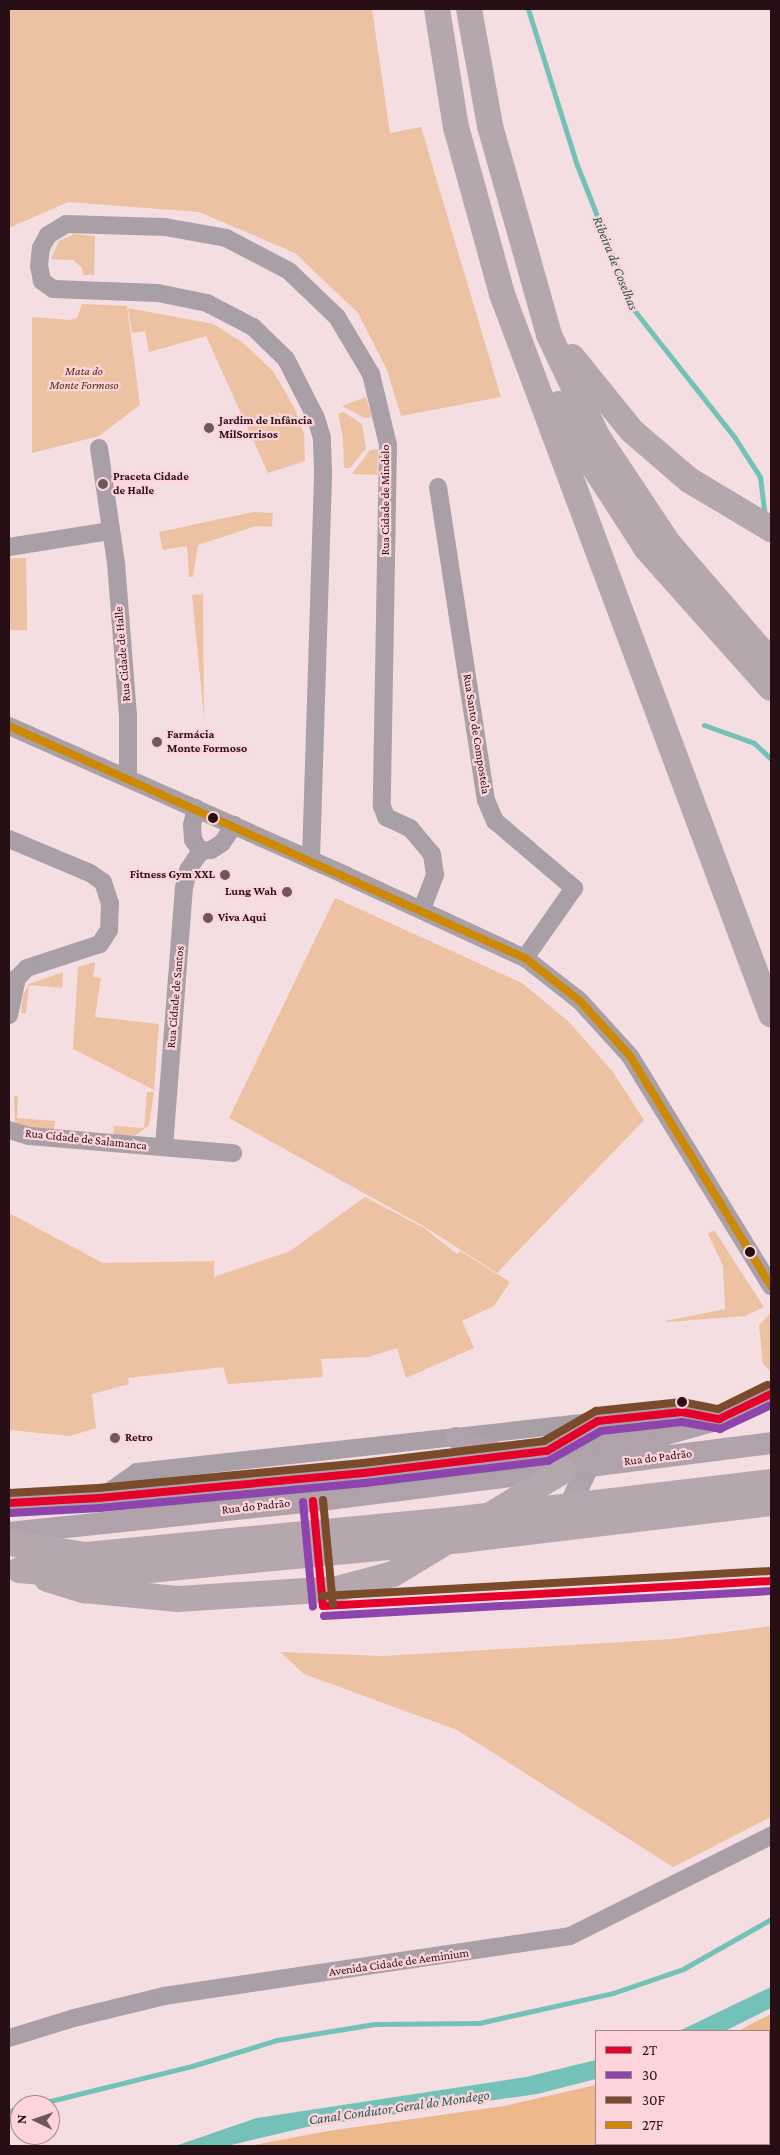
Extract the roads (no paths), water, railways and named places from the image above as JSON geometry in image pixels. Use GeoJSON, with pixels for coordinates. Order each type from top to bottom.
{"type":"FeatureCollection","features":[{"type":"Feature","properties":{"kind":"highway"},"geometry":{"type":"LineString","coordinates":[[437,9],[456,128],[502,294],[771,1014]]}},
{"type":"Feature","properties":{"kind":"highway"},"geometry":{"type":"LineString","coordinates":[[469,9],[490,126],[532,281],[549,335],[597,436],[668,542],[731,620],[771,662]]}},
{"type":"Feature","properties":{"kind":"highway"},"geometry":{"type":"LineString","coordinates":[[532,281],[578,366],[632,431],[688,480],[771,529]]}},
{"type":"Feature","properties":{"kind":"highway"},"geometry":{"type":"LineString","coordinates":[[502,294],[581,447],[647,549],[771,688]]}},
{"type":"Feature","properties":{"kind":"highway"},"geometry":{"type":"LineString","coordinates":[[14,1569],[84,1590],[178,1599],[336,1588],[393,1574],[566,1463]]}},
{"type":"Feature","properties":{"kind":"highway"},"geometry":{"type":"LineString","coordinates":[[9,1543],[86,1556],[461,1519],[771,1482]]}},
{"type":"Feature","properties":{"kind":"highway"},"geometry":{"type":"LineString","coordinates":[[14,1569],[87,1576],[462,1540],[771,1503]]}},
{"type":"Feature","properties":{"kind":"main road","name":"Rua do Padrão"},"geometry":{"type":"LineString","coordinates":[[9,1503],[99,1498],[508,1457],[566,1463],[718,1419],[771,1394]]}},
{"type":"Feature","properties":{"kind":"main road"},"geometry":{"type":"LineString","coordinates":[[567,1511],[566,1463],[598,1421]]}},
{"type":"Feature","properties":{"kind":"main road"},"geometry":{"type":"LineString","coordinates":[[456,1438],[508,1457]]}},
{"type":"Feature","properties":{"kind":"main road","name":"Rua do Padrão"},"geometry":{"type":"LineString","coordinates":[[9,1533],[566,1463],[771,1443]]}},
{"type":"Feature","properties":{"kind":"street","name":"Rua Cidade de Mindelo"},"geometry":{"type":"LineString","coordinates":[[311,859],[323,471],[322,438],[316,418],[286,359],[253,327],[207,303],[158,293],[53,289],[42,281],[39,266],[41,248],[48,235],[66,224],[165,227],[226,238],[289,271],[337,317],[371,374],[388,444],[382,806],[386,817],[410,828],[432,854],[435,876],[422,910]]}},
{"type":"Feature","properties":{"kind":"street","name":"Rua Cidade de Halle"},"geometry":{"type":"LineString","coordinates":[[99,448],[116,563],[128,714],[128,778]]}},
{"type":"Feature","properties":{"kind":"street","name":"Rua Santo de Compostela"},"geometry":{"type":"LineString","coordinates":[[438,487],[486,800],[495,821],[574,888],[524,958]]}},
{"type":"Feature","properties":{"kind":"street"},"geometry":{"type":"LineString","coordinates":[[9,547],[110,531]]}},
{"type":"Feature","properties":{"kind":"street"},"geometry":{"type":"LineString","coordinates":[[9,726],[311,859],[524,958],[580,1001],[630,1056],[769,1280]]}},
{"type":"Feature","properties":{"kind":"street"},"geometry":{"type":"LineString","coordinates":[[196,808],[192,825],[193,840],[201,850],[211,850],[222,844],[234,825]]}},
{"type":"Feature","properties":{"kind":"street"},"geometry":{"type":"LineString","coordinates":[[9,839],[90,872],[103,882],[110,903],[109,930],[100,944],[26,968],[17,978],[9,1015]]}},
{"type":"Feature","properties":{"kind":"street","name":"Rua Cidade de Santos"},"geometry":{"type":"LineString","coordinates":[[164,1147],[184,888],[188,870],[201,850]]}},
{"type":"Feature","properties":{"kind":"street","name":"Rua Cidade de Salamanca"},"geometry":{"type":"LineString","coordinates":[[9,1130],[30,1136],[233,1153]]}},
{"type":"Feature","properties":{"kind":"street"},"geometry":{"type":"LineString","coordinates":[[99,1498],[136,1472],[682,1412],[718,1419]]}},
{"type":"Feature","properties":{"kind":"street","name":"Avenida Cidade de Aeminium"},"geometry":{"type":"LineString","coordinates":[[9,2038],[74,2018],[164,1996],[519,1946],[570,1936],[771,1836]]}},
{"type":"Feature","properties":{"kind":"water"},"geometry":{"type":"Polygon","coordinates":[[[771,1987],[771,2008],[727,2030],[681,2030],[771,1987]]]}},
{"type":"Feature","properties":{"kind":"water","name":"Canal Condutor Geral do Mondego"},"geometry":{"type":"Polygon","coordinates":[[[595,2060],[595,2079],[537,2094],[307,2127],[227,2146],[175,2146],[257,2118],[526,2077],[595,2060]]]}},
{"type":"Feature","properties":{"kind":"water"},"geometry":{"type":"Polygon","coordinates":[[[770,2138],[771,2146],[714,2145],[770,2145],[770,2138]]]}},
{"type":"Feature","properties":{"kind":"waterway","name":"Ribeira de Coselhas"},"geometry":{"type":"LineString","coordinates":[[528,9],[577,165],[634,310],[735,438],[760,477],[765,515]]}},
{"type":"Feature","properties":{"kind":"waterway"},"geometry":{"type":"LineString","coordinates":[[704,725],[754,743],[771,759]]}},
{"type":"Feature","properties":{"kind":"waterway"},"geometry":{"type":"LineString","coordinates":[[60,2099],[192,2066],[277,2040],[375,2024],[479,2023],[613,1993],[683,1969],[771,1919]]}},
{"type":"Feature","properties":{"kind":"place","name":"Jardim de Infância MilSorrisos"},"geometry":{"type":"Point","coordinates":[209,428]}},
{"type":"Feature","properties":{"kind":"place","name":"Praceta Cidade de Halle"},"geometry":{"type":"Point","coordinates":[103,484]}},
{"type":"Feature","properties":{"kind":"place","name":"Farmácia Monte Formoso"},"geometry":{"type":"Point","coordinates":[157,742]}},
{"type":"Feature","properties":{"kind":"place","name":"Fitness Gym XXL"},"geometry":{"type":"Point","coordinates":[225,875]}},
{"type":"Feature","properties":{"kind":"place","name":"Lung Wah"},"geometry":{"type":"Point","coordinates":[287,892]}},
{"type":"Feature","properties":{"kind":"place","name":"Viva Aqui"},"geometry":{"type":"Point","coordinates":[208,918]}},
{"type":"Feature","properties":{"kind":"place","name":"Retro"},"geometry":{"type":"Point","coordinates":[115,1438]}},
{"type":"Feature","properties":{"kind":"park label","name":"Mata do Monte Formoso"},"geometry":{"type":"Point","coordinates":[84,379]}}]}
